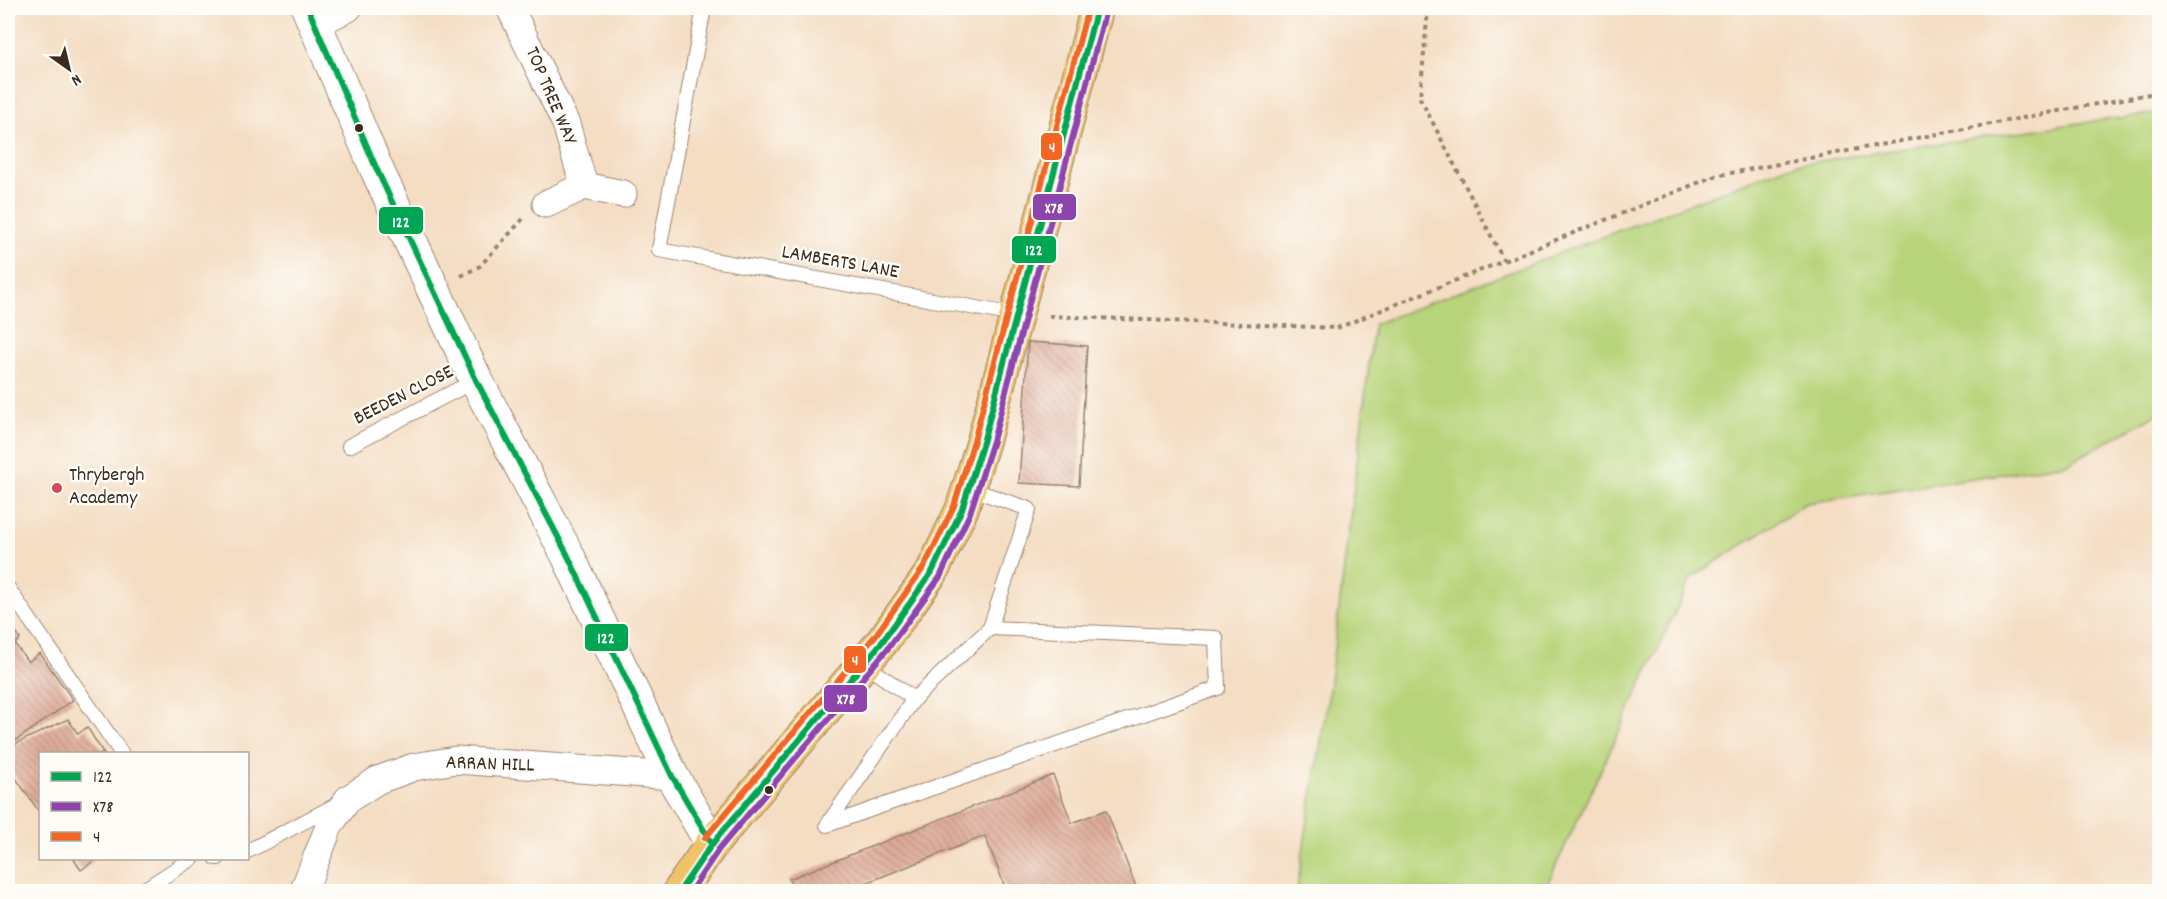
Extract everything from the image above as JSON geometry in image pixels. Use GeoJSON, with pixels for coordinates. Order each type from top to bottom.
{"type":"FeatureCollection","features":[{"type":"Feature","properties":{"kind":"main road"},"geometry":{"type":"LineString","coordinates":[[679,891],[712,844],[864,664],[932,572],[962,509],[984,439],[1097,8]]}},
{"type":"Feature","properties":{"kind":"street"},"geometry":{"type":"LineString","coordinates":[[348,8],[312,16],[377,170],[476,380],[568,556],[672,776],[712,844]]}},
{"type":"Feature","properties":{"kind":"street","name":"TOP TREE WAY"},"geometry":{"type":"LineString","coordinates":[[510,8],[566,124],[584,186]]}},
{"type":"Feature","properties":{"kind":"street"},"geometry":{"type":"LineString","coordinates":[[546,204],[584,186],[623,194]]}},
{"type":"Feature","properties":{"kind":"street","name":"ARRAN HILL"},"geometry":{"type":"LineString","coordinates":[[303,891],[330,824],[348,799],[378,780],[414,767],[456,760],[672,776]]}},
{"type":"Feature","properties":{"kind":"lane","name":"LAMBERTS LANE"},"geometry":{"type":"LineString","coordinates":[[704,8],[659,250],[1015,315]]}},
{"type":"Feature","properties":{"kind":"lane","name":"BEEDEN CLOSE"},"geometry":{"type":"LineString","coordinates":[[349,446],[476,380]]}},
{"type":"Feature","properties":{"kind":"lane"},"geometry":{"type":"LineString","coordinates":[[968,488],[1029,509],[990,628],[914,699],[827,825],[1218,688],[1216,638],[990,628]]}},
{"type":"Feature","properties":{"kind":"lane"},"geometry":{"type":"LineString","coordinates":[[8,588],[121,752]]}},
{"type":"Feature","properties":{"kind":"lane"},"geometry":{"type":"LineString","coordinates":[[864,664],[914,699]]}},
{"type":"Feature","properties":{"kind":"lane"},"geometry":{"type":"LineString","coordinates":[[249,850],[348,799]]}},
{"type":"Feature","properties":{"kind":"lane"},"geometry":{"type":"LineString","coordinates":[[140,891],[190,860]]}},
{"type":"Feature","properties":{"kind":"path"},"geometry":{"type":"LineString","coordinates":[[1428,8],[1420,98],[1504,261]]}},
{"type":"Feature","properties":{"kind":"path"},"geometry":{"type":"LineString","coordinates":[[1015,315],[1337,328],[1715,176],[2160,92]]}},
{"type":"Feature","properties":{"kind":"path"},"geometry":{"type":"LineString","coordinates":[[433,289],[480,266],[522,219],[546,204]]}},
{"type":"Feature","properties":{"kind":"green space"},"geometry":{"type":"Polygon","coordinates":[[[2159,113],[2159,413],[2067,464],[1806,503],[1691,578],[1544,891],[1298,891],[1328,698],[1374,324],[1791,165],[2159,113]]]}},
{"type":"Feature","properties":{"kind":"building"},"geometry":{"type":"Polygon","coordinates":[[[1028,342],[1087,346],[1079,486],[1019,483],[1028,342]]]}},
{"type":"Feature","properties":{"kind":"building"},"geometry":{"type":"Polygon","coordinates":[[[8,620],[20,639],[15,644],[28,662],[40,653],[73,700],[8,746],[8,620]]]}},
{"type":"Feature","properties":{"kind":"building"},"geometry":{"type":"Polygon","coordinates":[[[68,719],[78,734],[87,727],[103,752],[39,752],[39,812],[8,767],[8,753],[17,743],[68,719]]]}},
{"type":"Feature","properties":{"kind":"building"},"geometry":{"type":"Polygon","coordinates":[[[1053,775],[1072,823],[1106,810],[1138,892],[1007,892],[985,836],[843,892],[794,892],[789,879],[1053,775]]]}},
{"type":"Feature","properties":{"kind":"building"},"geometry":{"type":"Polygon","coordinates":[[[74,860],[95,860],[81,870],[74,860]]]}},
{"type":"Feature","properties":{"kind":"transit line","name":"122"},"geometry":{"type":"LineString","coordinates":[[308,8],[377,170],[476,380],[568,556],[672,776],[712,844]]}},
{"type":"Feature","properties":{"kind":"transit line","name":"4"},"geometry":{"type":"LineString","coordinates":[[705,838],[875,636],[924,567],[954,506],[975,437],[1088,8]]}},
{"type":"Feature","properties":{"kind":"transit line","name":"122"},"geometry":{"type":"LineString","coordinates":[[679,892],[712,844],[882,642],[932,572],[962,509],[984,439],[1097,8]]}},
{"type":"Feature","properties":{"kind":"transit line","name":"X78"},"geometry":{"type":"LineString","coordinates":[[690,892],[719,849],[889,647],[940,577],[970,513],[993,441],[1106,10]]}},
{"type":"Feature","properties":{"kind":"place","name":"Thrybergh Academy"},"geometry":{"type":"Point","coordinates":[57,488]}}]}
